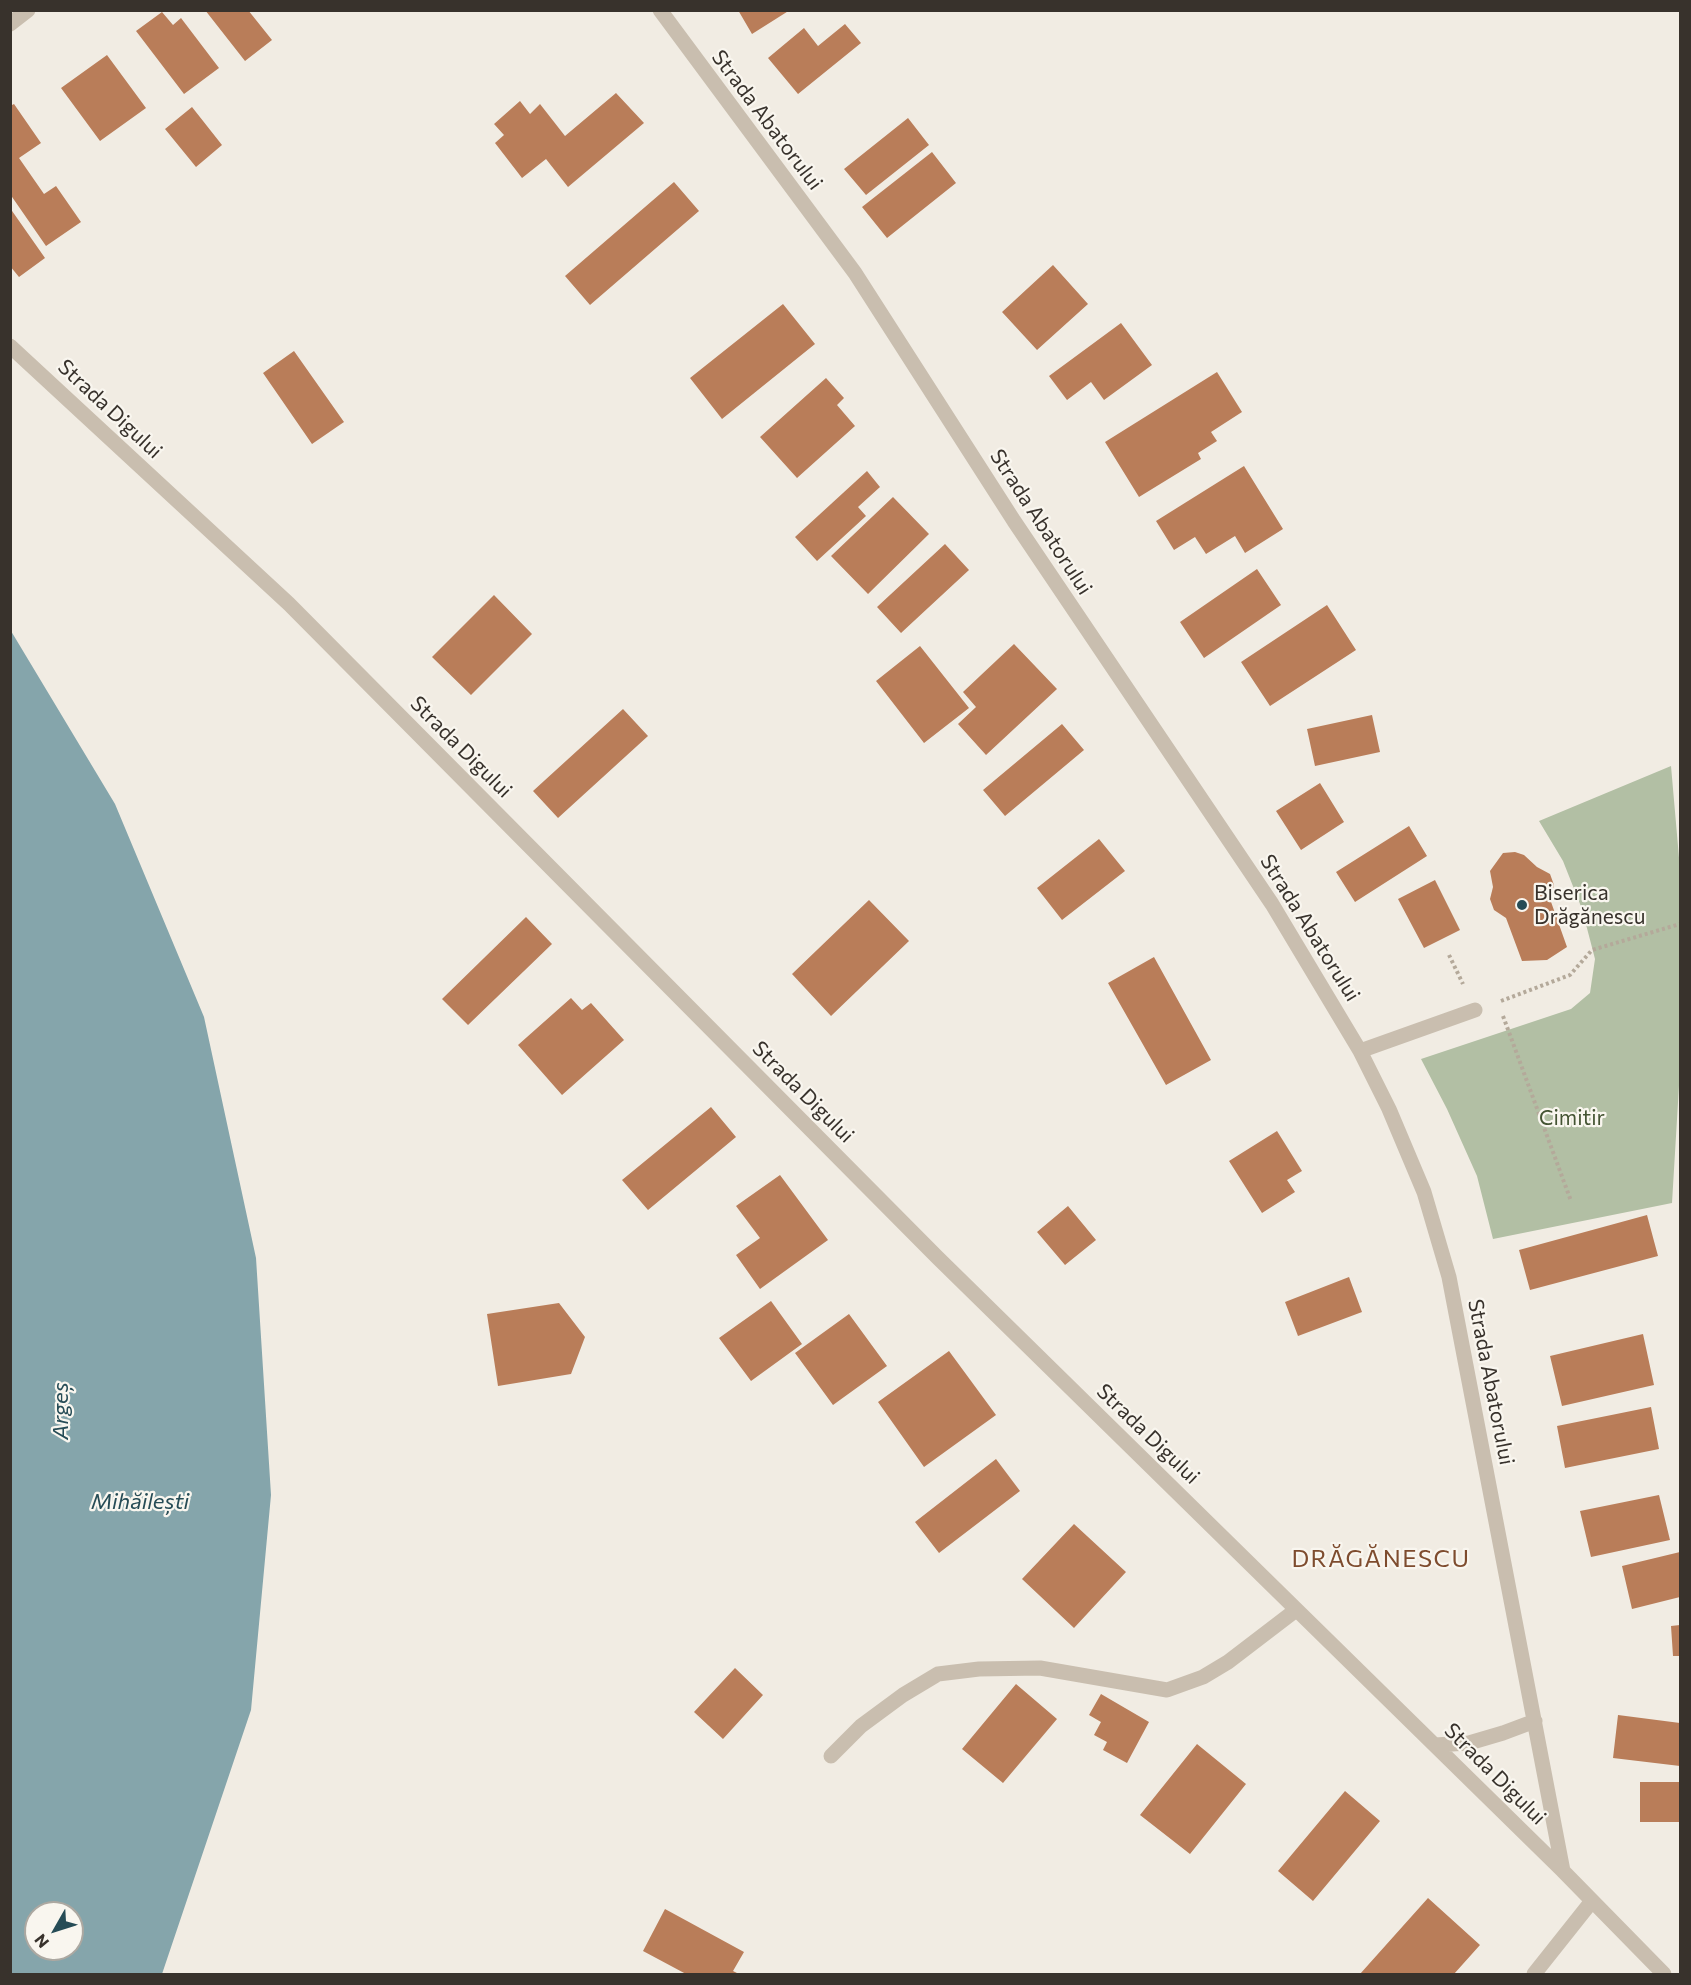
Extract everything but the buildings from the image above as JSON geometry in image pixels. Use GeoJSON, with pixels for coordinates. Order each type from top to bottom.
{"type":"FeatureCollection","features":[{"type":"Feature","properties":{"kind":"street"},"geometry":{"type":"LineString","coordinates":[[10,24],[28,10]]}},
{"type":"Feature","properties":{"kind":"street","name":"Strada Abatorului"},"geometry":{"type":"LineString","coordinates":[[660,10],[855,273],[1014,521],[1272,904],[1360,1051],[1389,1109],[1424,1192],[1449,1277],[1563,1871]]}},
{"type":"Feature","properties":{"kind":"street","name":"Strada Digului"},"geometry":{"type":"LineString","coordinates":[[10,346],[289,604],[937,1257],[1563,1871]]}},
{"type":"Feature","properties":{"kind":"street"},"geometry":{"type":"LineString","coordinates":[[1360,1051],[1475,1010]]}},
{"type":"Feature","properties":{"kind":"street"},"geometry":{"type":"LineString","coordinates":[[831,1756],[861,1726],[903,1695],[938,1674],[979,1669],[1040,1668],[1167,1690],[1203,1677],[1228,1662],[1296,1610]]}},
{"type":"Feature","properties":{"kind":"street"},"geometry":{"type":"LineString","coordinates":[[1435,1744],[1469,1743],[1535,1721]]}},
{"type":"Feature","properties":{"kind":"street"},"geometry":{"type":"LineString","coordinates":[[1563,1871],[1664,1974]]}},
{"type":"Feature","properties":{"kind":"street"},"geometry":{"type":"LineString","coordinates":[[1534,1974],[1592,1901]]}},
{"type":"Feature","properties":{"kind":"path"},"geometry":{"type":"LineString","coordinates":[[1475,1010],[1570,975],[1592,950],[1680,924]]}},
{"type":"Feature","properties":{"kind":"path"},"geometry":{"type":"LineString","coordinates":[[1498,1002],[1571,1201]]}},
{"type":"Feature","properties":{"kind":"green space","name":"Cimitir"},"geometry":{"type":"Polygon","coordinates":[[[1671,766],[1680,869],[1680,1069],[1672,1203],[1493,1239],[1477,1176],[1447,1109],[1421,1059],[1571,1009],[1590,993],[1595,959],[1582,909],[1563,861],[1539,821],[1671,766]]]}},
{"type":"Feature","properties":{"kind":"water","name":"Mihăilești"},"geometry":{"type":"Polygon","coordinates":[[[11,631],[115,804],[204,1017],[256,1258],[271,1495],[251,1710],[162,1974],[11,1974],[11,631]]]}},
{"type":"Feature","properties":{"kind":"place","name":"Biserica Drăgănescu"},"geometry":{"type":"Point","coordinates":[1522,905]}},
{"type":"Feature","properties":{"kind":"district","name":"DRĂGĂNESCU"},"geometry":{"type":"Point","coordinates":[1381,1559]}},
{"type":"Feature","properties":{"kind":"water label","name":"Argeș"},"geometry":{"type":"Point","coordinates":[61,1411]}}]}
